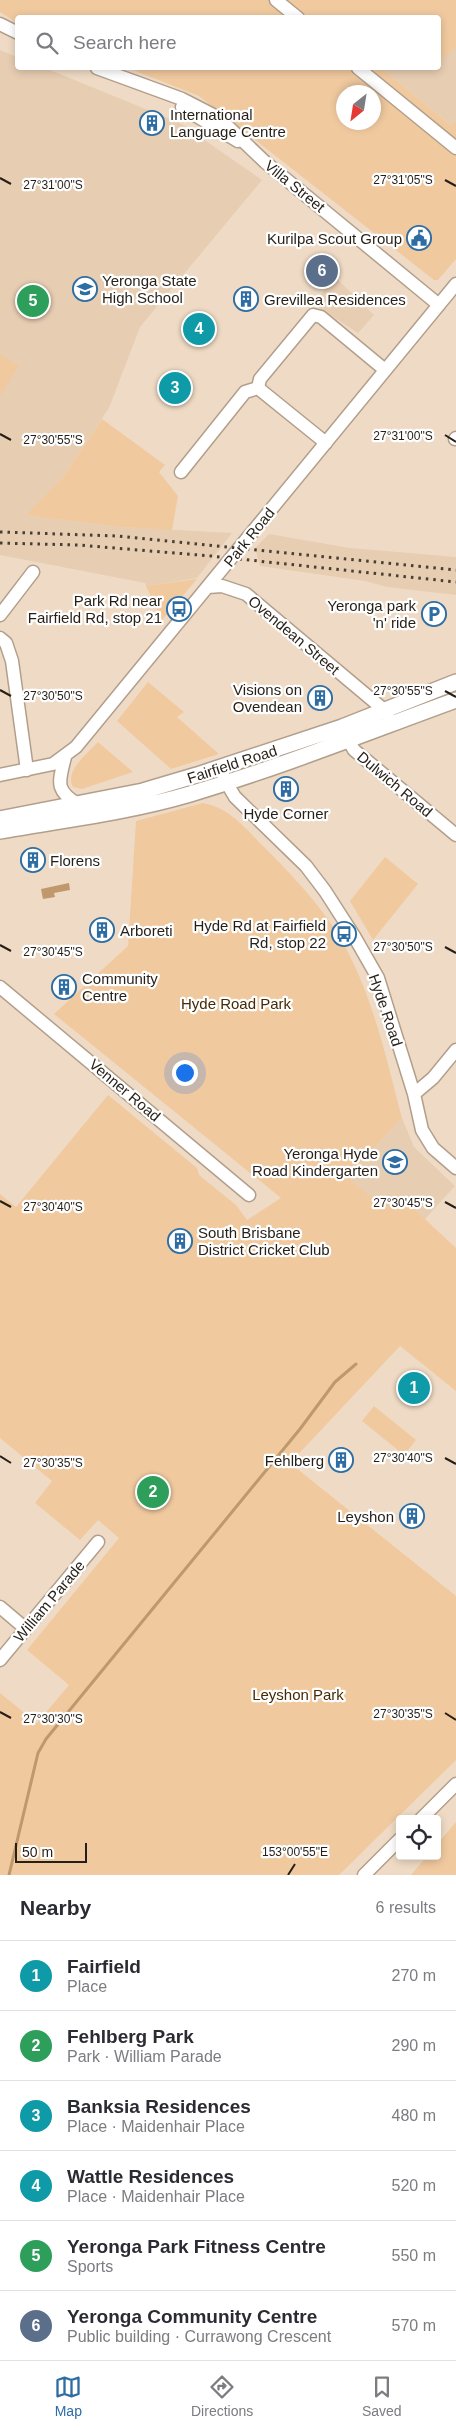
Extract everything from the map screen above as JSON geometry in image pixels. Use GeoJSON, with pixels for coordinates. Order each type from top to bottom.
{"type":"FeatureCollection","features":[{"type":"Feature","properties":{"kind":"main road","name":"Fairfield Road"},"geometry":{"type":"LineString","coordinates":[[0,819],[143,791],[220,768],[342,726],[456,682]]}},
{"type":"Feature","properties":{"kind":"main road","name":"Fairfield Road"},"geometry":{"type":"LineString","coordinates":[[0,831],[148,805],[348,742],[392,723],[456,700]]}},
{"type":"Feature","properties":{"kind":"street"},"geometry":{"type":"LineString","coordinates":[[276,0],[294,15]]}},
{"type":"Feature","properties":{"kind":"street"},"geometry":{"type":"LineString","coordinates":[[0,24],[15,32]]}},
{"type":"Feature","properties":{"kind":"street","name":"Villa Street"},"geometry":{"type":"LineString","coordinates":[[102,70],[162,93],[221,132],[244,144],[439,305]]}},
{"type":"Feature","properties":{"kind":"street"},"geometry":{"type":"LineString","coordinates":[[360,70],[456,148]]}},
{"type":"Feature","properties":{"kind":"street","name":"Park Road"},"geometry":{"type":"LineString","coordinates":[[27,770],[53,764],[65,757],[79,744],[385,370],[439,305],[453,292]]}},
{"type":"Feature","properties":{"kind":"street"},"geometry":{"type":"LineString","coordinates":[[258,388],[260,378],[313,315],[321,317],[385,370]]}},
{"type":"Feature","properties":{"kind":"street"},"geometry":{"type":"LineString","coordinates":[[258,388],[326,443]]}},
{"type":"Feature","properties":{"kind":"street"},"geometry":{"type":"LineString","coordinates":[[181,472],[245,392],[258,388]]}},
{"type":"Feature","properties":{"kind":"street"},"geometry":{"type":"LineString","coordinates":[[0,615],[33,572]]}},
{"type":"Feature","properties":{"kind":"street","name":"Ovendean Street"},"geometry":{"type":"LineString","coordinates":[[208,587],[222,586],[246,594],[383,709],[392,723]]}},
{"type":"Feature","properties":{"kind":"street"},"geometry":{"type":"LineString","coordinates":[[0,638],[6,643],[12,661],[27,770],[0,775]]}},
{"type":"Feature","properties":{"kind":"street","name":"Dulwich Road"},"geometry":{"type":"LineString","coordinates":[[342,726],[348,742],[359,755],[456,834]]}},
{"type":"Feature","properties":{"kind":"street"},"geometry":{"type":"LineString","coordinates":[[65,757],[59,779],[60,787],[65,795],[79,805]]}},
{"type":"Feature","properties":{"kind":"street","name":"Hyde Road"},"geometry":{"type":"LineString","coordinates":[[220,768],[235,797],[306,866],[354,936],[378,978],[414,1094],[422,1130],[426,1139],[456,1168]]}},
{"type":"Feature","properties":{"kind":"street","name":"Venner Road"},"geometry":{"type":"LineString","coordinates":[[0,986],[249,1195]]}},
{"type":"Feature","properties":{"kind":"street"},"geometry":{"type":"LineString","coordinates":[[414,1094],[433,1078],[456,1050]]}},
{"type":"Feature","properties":{"kind":"street","name":"William Parade"},"geometry":{"type":"LineString","coordinates":[[0,1660],[98,1542]]}},
{"type":"Feature","properties":{"kind":"street"},"geometry":{"type":"LineString","coordinates":[[0,1607],[26,1629]]}},
{"type":"Feature","properties":{"kind":"street"},"geometry":{"type":"LineString","coordinates":[[425,1815],[456,1784]]}},
{"type":"Feature","properties":{"kind":"street"},"geometry":{"type":"LineString","coordinates":[[364,1875],[396,1844]]}},
{"type":"Feature","properties":{"kind":"shaded area"},"geometry":{"type":"Polygon","coordinates":[[[299,0],[456,0],[456,129],[383,70],[441,70],[441,15],[318,15],[299,0]]]}},
{"type":"Feature","properties":{"kind":"shaded area","name":"Yeronga State High School"},"geometry":{"type":"Polygon","coordinates":[[[0,50],[15,56],[15,70],[50,70],[180,123],[262,180],[140,327],[109,408],[63,477],[27,515],[120,527],[232,533],[197,578],[146,586],[145,583],[0,555],[0,50]]]}},
{"type":"Feature","properties":{"kind":"shaded area"},"geometry":{"type":"Polygon","coordinates":[[[335,277],[374,315],[358,333],[313,304],[335,277]]]}},
{"type":"Feature","properties":{"kind":"shaded area"},"geometry":{"type":"Polygon","coordinates":[[[269,534],[350,548],[456,557],[456,595],[387,587],[365,581],[260,566],[255,548],[269,534]]]}},
{"type":"Feature","properties":{"kind":"shaded area"},"geometry":{"type":"Polygon","coordinates":[[[69,883],[70,890],[54,893],[55,897],[43,899],[41,889],[69,883]]]}},
{"type":"Feature","properties":{"kind":"shaded area","name":"Yeronga Hyde Road Kindergarten"},"geometry":{"type":"Polygon","coordinates":[[[402,1118],[414,1147],[455,1186],[425,1219],[396,1192],[382,1208],[347,1177],[402,1118]]]}},
{"type":"Feature","properties":{"kind":"green space"},"geometry":{"type":"Polygon","coordinates":[[[0,0],[456,0],[456,47],[441,60],[441,15],[15,15],[15,22],[0,12],[0,0]]]}},
{"type":"Feature","properties":{"kind":"green space"},"geometry":{"type":"Polygon","coordinates":[[[133,70],[383,70],[452,126],[456,121],[456,259],[438,280],[434,280],[199,96],[133,70]]]}},
{"type":"Feature","properties":{"kind":"green space"},"geometry":{"type":"Polygon","coordinates":[[[0,354],[19,366],[0,396],[0,354]]]}},
{"type":"Feature","properties":{"kind":"green space"},"geometry":{"type":"Polygon","coordinates":[[[102,419],[165,465],[159,472],[178,496],[172,530],[120,527],[26,515],[63,477],[102,419]]]}},
{"type":"Feature","properties":{"kind":"green space"},"geometry":{"type":"Polygon","coordinates":[[[197,579],[162,620],[146,586],[197,579]]]}},
{"type":"Feature","properties":{"kind":"green space"},"geometry":{"type":"Polygon","coordinates":[[[148,682],[184,712],[177,717],[219,754],[171,769],[117,721],[148,682]]]}},
{"type":"Feature","properties":{"kind":"green space"},"geometry":{"type":"Polygon","coordinates":[[[98,742],[133,772],[82,789],[73,787],[71,781],[74,769],[98,742]]]}},
{"type":"Feature","properties":{"kind":"green space"},"geometry":{"type":"Polygon","coordinates":[[[203,803],[221,809],[237,820],[281,864],[327,918],[342,940],[364,989],[381,1040],[402,1118],[347,1177],[382,1207],[396,1192],[456,1248],[456,1391],[400,1346],[290,1463],[456,1596],[456,1760],[400,1815],[396,1815],[396,1819],[339,1875],[0,1875],[0,1693],[37,1723],[69,1685],[27,1650],[119,1538],[98,1520],[80,1540],[35,1503],[52,1481],[0,1438],[0,1194],[16,1207],[108,1095],[197,1168],[199,1175],[236,1205],[247,1220],[281,1198],[54,1014],[128,946],[136,821],[203,803]]]}},
{"type":"Feature","properties":{"kind":"green space"},"geometry":{"type":"Polygon","coordinates":[[[385,857],[418,884],[373,940],[350,901],[385,857]]]}},
{"type":"Feature","properties":{"kind":"green space"},"geometry":{"type":"Polygon","coordinates":[[[374,1406],[416,1440],[404,1455],[362,1421],[374,1406]]]}},
{"type":"Feature","properties":{"kind":"green space"},"geometry":{"type":"Polygon","coordinates":[[[456,1822],[456,1875],[411,1875],[424,1860],[441,1860],[441,1839],[456,1822]]]}},
{"type":"Feature","properties":{"kind":"waterway"},"geometry":{"type":"LineString","coordinates":[[9,1875],[38,1753],[46,1739],[300,1429],[335,1382],[356,1364]]}},
{"type":"Feature","properties":{"kind":"railway"},"geometry":{"type":"LineString","coordinates":[[0,532],[117,536],[456,570]]}},
{"type":"Feature","properties":{"kind":"railway"},"geometry":{"type":"LineString","coordinates":[[0,543],[78,545],[211,556],[456,582]]}},
{"type":"Feature","properties":{"kind":"place","name":"International Language Centre"},"geometry":{"type":"Point","coordinates":[152,123]}},
{"type":"Feature","properties":{"kind":"place","name":"Kurilpa Scout Group"},"geometry":{"type":"Point","coordinates":[419,238]}},
{"type":"Feature","properties":{"kind":"place","name":"Yeronga Community Centre"},"geometry":{"type":"Point","coordinates":[322,271]}},
{"type":"Feature","properties":{"kind":"place","name":"Yeronga State High School"},"geometry":{"type":"Point","coordinates":[85,289]}},
{"type":"Feature","properties":{"kind":"place","name":"Grevillea Residences"},"geometry":{"type":"Point","coordinates":[246,299]}},
{"type":"Feature","properties":{"kind":"place","name":"Yeronga Park Fitness Centre"},"geometry":{"type":"Point","coordinates":[33,301]}},
{"type":"Feature","properties":{"kind":"place","name":"Wattle Residences"},"geometry":{"type":"Point","coordinates":[199,329]}},
{"type":"Feature","properties":{"kind":"place","name":"Banksia Residences"},"geometry":{"type":"Point","coordinates":[175,388]}},
{"type":"Feature","properties":{"kind":"place","name":"Park Rd near Fairfield Rd, stop 21"},"geometry":{"type":"Point","coordinates":[179,609]}},
{"type":"Feature","properties":{"kind":"place","name":"Yeronga park 'n' ride"},"geometry":{"type":"Point","coordinates":[434,614]}},
{"type":"Feature","properties":{"kind":"place","name":"Visions on Ovendean"},"geometry":{"type":"Point","coordinates":[320,698]}},
{"type":"Feature","properties":{"kind":"place","name":"Hyde Corner"},"geometry":{"type":"Point","coordinates":[286,789]}},
{"type":"Feature","properties":{"kind":"place","name":"Florens"},"geometry":{"type":"Point","coordinates":[33,860]}},
{"type":"Feature","properties":{"kind":"place","name":"Arboreti"},"geometry":{"type":"Point","coordinates":[102,930]}},
{"type":"Feature","properties":{"kind":"place","name":"Hyde Rd at Fairfield Rd, stop 22"},"geometry":{"type":"Point","coordinates":[344,934]}},
{"type":"Feature","properties":{"kind":"place","name":"Community Centre"},"geometry":{"type":"Point","coordinates":[64,987]}},
{"type":"Feature","properties":{"kind":"place","name":"Yeronga Hyde Road Kindergarten"},"geometry":{"type":"Point","coordinates":[395,1162]}},
{"type":"Feature","properties":{"kind":"place","name":"South Brisbane District Cricket Club"},"geometry":{"type":"Point","coordinates":[180,1241]}},
{"type":"Feature","properties":{"kind":"place","name":"Fairfield"},"geometry":{"type":"Point","coordinates":[414,1388]}},
{"type":"Feature","properties":{"kind":"place","name":"Fehlberg"},"geometry":{"type":"Point","coordinates":[341,1460]}},
{"type":"Feature","properties":{"kind":"place","name":"Fehlberg Park"},"geometry":{"type":"Point","coordinates":[153,1492]}},
{"type":"Feature","properties":{"kind":"place","name":"Leyshon"},"geometry":{"type":"Point","coordinates":[412,1516]}},
{"type":"Feature","properties":{"kind":"park label","name":"Hyde Road Park"},"geometry":{"type":"Point","coordinates":[236,1003]}},
{"type":"Feature","properties":{"kind":"park label","name":"Leyshon Park"},"geometry":{"type":"Point","coordinates":[298,1694]}}]}
